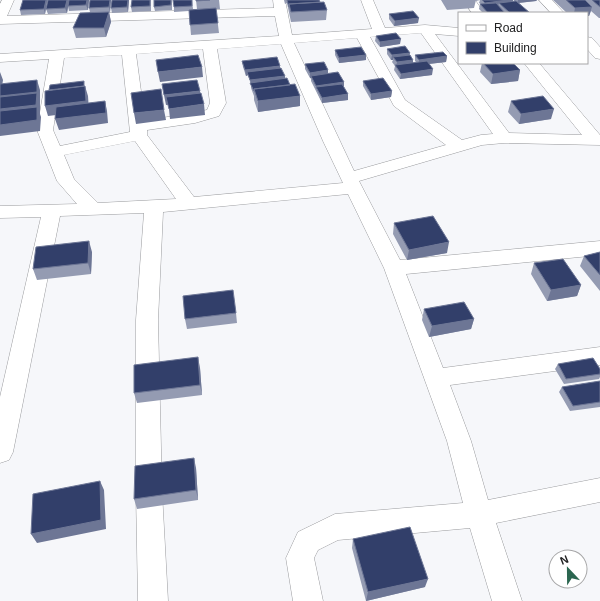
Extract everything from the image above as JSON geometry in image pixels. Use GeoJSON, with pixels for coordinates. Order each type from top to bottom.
{"type":"FeatureCollection","features":[{"type":"Feature","properties":{"kind":"street"},"geometry":{"type":"LineString","coordinates":[[0,17],[8,0]]}},
{"type":"Feature","properties":{"kind":"street"},"geometry":{"type":"LineString","coordinates":[[367,0],[380,33]]}},
{"type":"Feature","properties":{"kind":"street"},"geometry":{"type":"LineString","coordinates":[[470,0],[477,12]]}},
{"type":"Feature","properties":{"kind":"street"},"geometry":{"type":"LineString","coordinates":[[545,0],[557,12]]}},
{"type":"Feature","properties":{"kind":"street"},"geometry":{"type":"LineString","coordinates":[[0,20],[280,6],[286,40],[352,183],[394,268],[459,441],[479,514],[507,601]]}},
{"type":"Feature","properties":{"kind":"street"},"geometry":{"type":"LineString","coordinates":[[425,29],[504,138]]}},
{"type":"Feature","properties":{"kind":"street"},"geometry":{"type":"LineString","coordinates":[[0,58],[286,40],[425,29],[458,32]]}},
{"type":"Feature","properties":{"kind":"street"},"geometry":{"type":"LineString","coordinates":[[361,34],[399,103],[459,146]]}},
{"type":"Feature","properties":{"kind":"street"},"geometry":{"type":"LineString","coordinates":[[588,36],[600,36]]}},
{"type":"Feature","properties":{"kind":"street"},"geometry":{"type":"LineString","coordinates":[[588,42],[600,55]]}},
{"type":"Feature","properties":{"kind":"street"},"geometry":{"type":"LineString","coordinates":[[54,152],[213,113],[218,103],[209,45]]}},
{"type":"Feature","properties":{"kind":"street"},"geometry":{"type":"LineString","coordinates":[[128,50],[139,131],[189,204]]}},
{"type":"Feature","properties":{"kind":"street"},"geometry":{"type":"LineString","coordinates":[[57,55],[44,130],[66,182],[93,209]]}},
{"type":"Feature","properties":{"kind":"street"},"geometry":{"type":"LineString","coordinates":[[532,64],[597,140]]}},
{"type":"Feature","properties":{"kind":"street"},"geometry":{"type":"LineString","coordinates":[[0,212],[154,207],[189,204],[352,183],[459,146],[481,140],[504,138],[597,140]]}},
{"type":"Feature","properties":{"kind":"street"},"geometry":{"type":"LineString","coordinates":[[153,601],[147,320],[154,207]]}},
{"type":"Feature","properties":{"kind":"street"},"geometry":{"type":"LineString","coordinates":[[0,452],[52,210]]}},
{"type":"Feature","properties":{"kind":"street"},"geometry":{"type":"LineString","coordinates":[[394,268],[600,248]]}},
{"type":"Feature","properties":{"kind":"street"},"geometry":{"type":"LineString","coordinates":[[435,378],[600,356]]}},
{"type":"Feature","properties":{"kind":"street"},"geometry":{"type":"LineString","coordinates":[[308,601],[300,558],[308,541],[335,528],[479,514],[600,490]]}},
{"type":"Feature","properties":{"kind":"building"},"geometry":{"type":"Polygon","coordinates":[[[23,0],[46,0],[44,9],[20,10],[23,0]]]}},
{"type":"Feature","properties":{"kind":"building"},"geometry":{"type":"Polygon","coordinates":[[[48,0],[67,0],[65,8],[46,9],[48,0]]]}},
{"type":"Feature","properties":{"kind":"building"},"geometry":{"type":"Polygon","coordinates":[[[69,0],[87,0],[86,5],[68,6],[69,0]]]}},
{"type":"Feature","properties":{"kind":"building"},"geometry":{"type":"Polygon","coordinates":[[[90,0],[110,0],[109,7],[89,8],[90,0]]]}},
{"type":"Feature","properties":{"kind":"building"},"geometry":{"type":"Polygon","coordinates":[[[112,0],[128,0],[127,7],[111,8],[112,0]]]}},
{"type":"Feature","properties":{"kind":"building"},"geometry":{"type":"Polygon","coordinates":[[[132,0],[150,0],[150,6],[131,7],[132,0]]]}},
{"type":"Feature","properties":{"kind":"building"},"geometry":{"type":"Polygon","coordinates":[[[154,0],[171,0],[171,5],[154,7],[154,0]]]}},
{"type":"Feature","properties":{"kind":"building"},"geometry":{"type":"Polygon","coordinates":[[[173,0],[192,0],[192,6],[174,7],[173,0]]]}},
{"type":"Feature","properties":{"kind":"building"},"geometry":{"type":"Polygon","coordinates":[[[287,0],[319,0],[320,2],[289,4],[289,7],[287,0]]]}},
{"type":"Feature","properties":{"kind":"building"},"geometry":{"type":"Polygon","coordinates":[[[482,0],[508,0],[485,3],[482,0]]]}},
{"type":"Feature","properties":{"kind":"building"},"geometry":{"type":"Polygon","coordinates":[[[566,0],[585,0],[592,7],[575,8],[566,0]]]}},
{"type":"Feature","properties":{"kind":"building"},"geometry":{"type":"Polygon","coordinates":[[[592,0],[600,0],[600,7],[592,0]]]}},
{"type":"Feature","properties":{"kind":"building"},"geometry":{"type":"Polygon","coordinates":[[[516,1],[529,12],[509,12],[499,3],[516,1]]]}},
{"type":"Feature","properties":{"kind":"building"},"geometry":{"type":"Polygon","coordinates":[[[324,2],[327,10],[291,12],[289,4],[324,2]]]}},
{"type":"Feature","properties":{"kind":"building"},"geometry":{"type":"Polygon","coordinates":[[[496,3],[504,12],[487,12],[480,4],[496,3]]]}},
{"type":"Feature","properties":{"kind":"building"},"geometry":{"type":"Polygon","coordinates":[[[216,8],[218,23],[190,25],[189,10],[216,8]]]}},
{"type":"Feature","properties":{"kind":"building"},"geometry":{"type":"Polygon","coordinates":[[[413,11],[419,18],[395,21],[389,14],[413,11]]]}},
{"type":"Feature","properties":{"kind":"building"},"geometry":{"type":"Polygon","coordinates":[[[109,12],[104,28],[73,28],[80,13],[109,12]]]}},
{"type":"Feature","properties":{"kind":"building"},"geometry":{"type":"Polygon","coordinates":[[[396,33],[401,39],[380,42],[376,36],[396,33]]]}},
{"type":"Feature","properties":{"kind":"building"},"geometry":{"type":"Polygon","coordinates":[[[405,46],[410,53],[392,55],[387,49],[405,46]]]}},
{"type":"Feature","properties":{"kind":"building"},"geometry":{"type":"Polygon","coordinates":[[[361,47],[366,55],[339,58],[335,50],[361,47]]]}},
{"type":"Feature","properties":{"kind":"building"},"geometry":{"type":"Polygon","coordinates":[[[443,52],[447,56],[419,60],[415,55],[443,52]]]}},
{"type":"Feature","properties":{"kind":"building"},"geometry":{"type":"Polygon","coordinates":[[[198,55],[202,67],[158,72],[156,60],[198,55]]]}},
{"type":"Feature","properties":{"kind":"building"},"geometry":{"type":"Polygon","coordinates":[[[410,55],[413,60],[397,62],[393,57],[410,55]]]}},
{"type":"Feature","properties":{"kind":"building"},"geometry":{"type":"Polygon","coordinates":[[[277,57],[280,66],[245,70],[242,61],[277,57]]]}},
{"type":"Feature","properties":{"kind":"building"},"geometry":{"type":"Polygon","coordinates":[[[427,61],[433,69],[401,74],[395,65],[427,61]]]}},
{"type":"Feature","properties":{"kind":"building"},"geometry":{"type":"Polygon","coordinates":[[[324,62],[328,70],[310,73],[305,64],[324,62]]]}},
{"type":"Feature","properties":{"kind":"building"},"geometry":{"type":"Polygon","coordinates":[[[484,64],[514,64],[520,70],[493,74],[484,64]]]}},
{"type":"Feature","properties":{"kind":"building"},"geometry":{"type":"Polygon","coordinates":[[[281,68],[285,76],[250,80],[247,72],[281,68]]]}},
{"type":"Feature","properties":{"kind":"building"},"geometry":{"type":"Polygon","coordinates":[[[338,72],[344,82],[316,86],[311,76],[338,72]]]}},
{"type":"Feature","properties":{"kind":"building"},"geometry":{"type":"Polygon","coordinates":[[[287,78],[290,85],[254,89],[254,91],[250,83],[287,78]]]}},
{"type":"Feature","properties":{"kind":"building"},"geometry":{"type":"Polygon","coordinates":[[[383,78],[392,91],[371,94],[363,81],[383,78]]]}},
{"type":"Feature","properties":{"kind":"building"},"geometry":{"type":"Polygon","coordinates":[[[37,80],[37,92],[0,96],[0,84],[37,80]]]}},
{"type":"Feature","properties":{"kind":"building"},"geometry":{"type":"Polygon","coordinates":[[[197,80],[200,91],[164,95],[162,84],[197,80]]]}},
{"type":"Feature","properties":{"kind":"building"},"geometry":{"type":"Polygon","coordinates":[[[84,81],[84,86],[49,90],[50,85],[84,81]]]}},
{"type":"Feature","properties":{"kind":"building"},"geometry":{"type":"Polygon","coordinates":[[[295,84],[300,96],[258,101],[254,89],[295,84]]]}},
{"type":"Feature","properties":{"kind":"building"},"geometry":{"type":"Polygon","coordinates":[[[342,84],[348,94],[322,98],[316,87],[342,84]]]}},
{"type":"Feature","properties":{"kind":"building"},"geometry":{"type":"Polygon","coordinates":[[[85,86],[86,101],[45,106],[45,91],[85,86]]]}},
{"type":"Feature","properties":{"kind":"building"},"geometry":{"type":"Polygon","coordinates":[[[161,89],[164,110],[134,113],[131,93],[161,89]]]}},
{"type":"Feature","properties":{"kind":"building"},"geometry":{"type":"Polygon","coordinates":[[[37,93],[36,105],[0,109],[0,97],[37,93]]]}},
{"type":"Feature","properties":{"kind":"building"},"geometry":{"type":"Polygon","coordinates":[[[201,93],[204,104],[169,109],[166,97],[201,93]]]}},
{"type":"Feature","properties":{"kind":"building"},"geometry":{"type":"Polygon","coordinates":[[[543,96],[554,109],[521,114],[511,101],[543,96]]]}},
{"type":"Feature","properties":{"kind":"building"},"geometry":{"type":"Polygon","coordinates":[[[105,101],[106,113],[55,119],[56,107],[105,101]]]}},
{"type":"Feature","properties":{"kind":"building"},"geometry":{"type":"Polygon","coordinates":[[[37,107],[37,120],[0,125],[0,111],[37,107]]]}},
{"type":"Feature","properties":{"kind":"building"},"geometry":{"type":"Polygon","coordinates":[[[433,216],[449,242],[409,250],[394,223],[433,216]]]}},
{"type":"Feature","properties":{"kind":"building"},"geometry":{"type":"Polygon","coordinates":[[[89,241],[88,263],[33,269],[36,247],[89,241]]]}},
{"type":"Feature","properties":{"kind":"building"},"geometry":{"type":"Polygon","coordinates":[[[600,252],[600,275],[584,256],[600,252]]]}},
{"type":"Feature","properties":{"kind":"building"},"geometry":{"type":"Polygon","coordinates":[[[563,259],[581,285],[551,290],[534,263],[563,259]]]}},
{"type":"Feature","properties":{"kind":"building"},"geometry":{"type":"Polygon","coordinates":[[[233,290],[236,313],[185,319],[183,296],[233,290]]]}},
{"type":"Feature","properties":{"kind":"building"},"geometry":{"type":"Polygon","coordinates":[[[464,302],[474,319],[432,326],[424,309],[464,302]]]}},
{"type":"Feature","properties":{"kind":"building"},"geometry":{"type":"Polygon","coordinates":[[[198,357],[200,385],[134,393],[134,365],[198,357]]]}},
{"type":"Feature","properties":{"kind":"building"},"geometry":{"type":"Polygon","coordinates":[[[593,358],[600,369],[600,374],[566,379],[558,364],[593,358]]]}},
{"type":"Feature","properties":{"kind":"building"},"geometry":{"type":"Polygon","coordinates":[[[600,381],[600,402],[573,406],[562,387],[600,381]]]}},
{"type":"Feature","properties":{"kind":"building"},"geometry":{"type":"Polygon","coordinates":[[[194,458],[196,490],[134,499],[135,466],[194,458]]]}},
{"type":"Feature","properties":{"kind":"building"},"geometry":{"type":"Polygon","coordinates":[[[100,481],[101,520],[31,534],[33,494],[100,481]]]}},
{"type":"Feature","properties":{"kind":"building"},"geometry":{"type":"Polygon","coordinates":[[[410,527],[428,579],[368,592],[353,539],[410,527]]]}}]}
